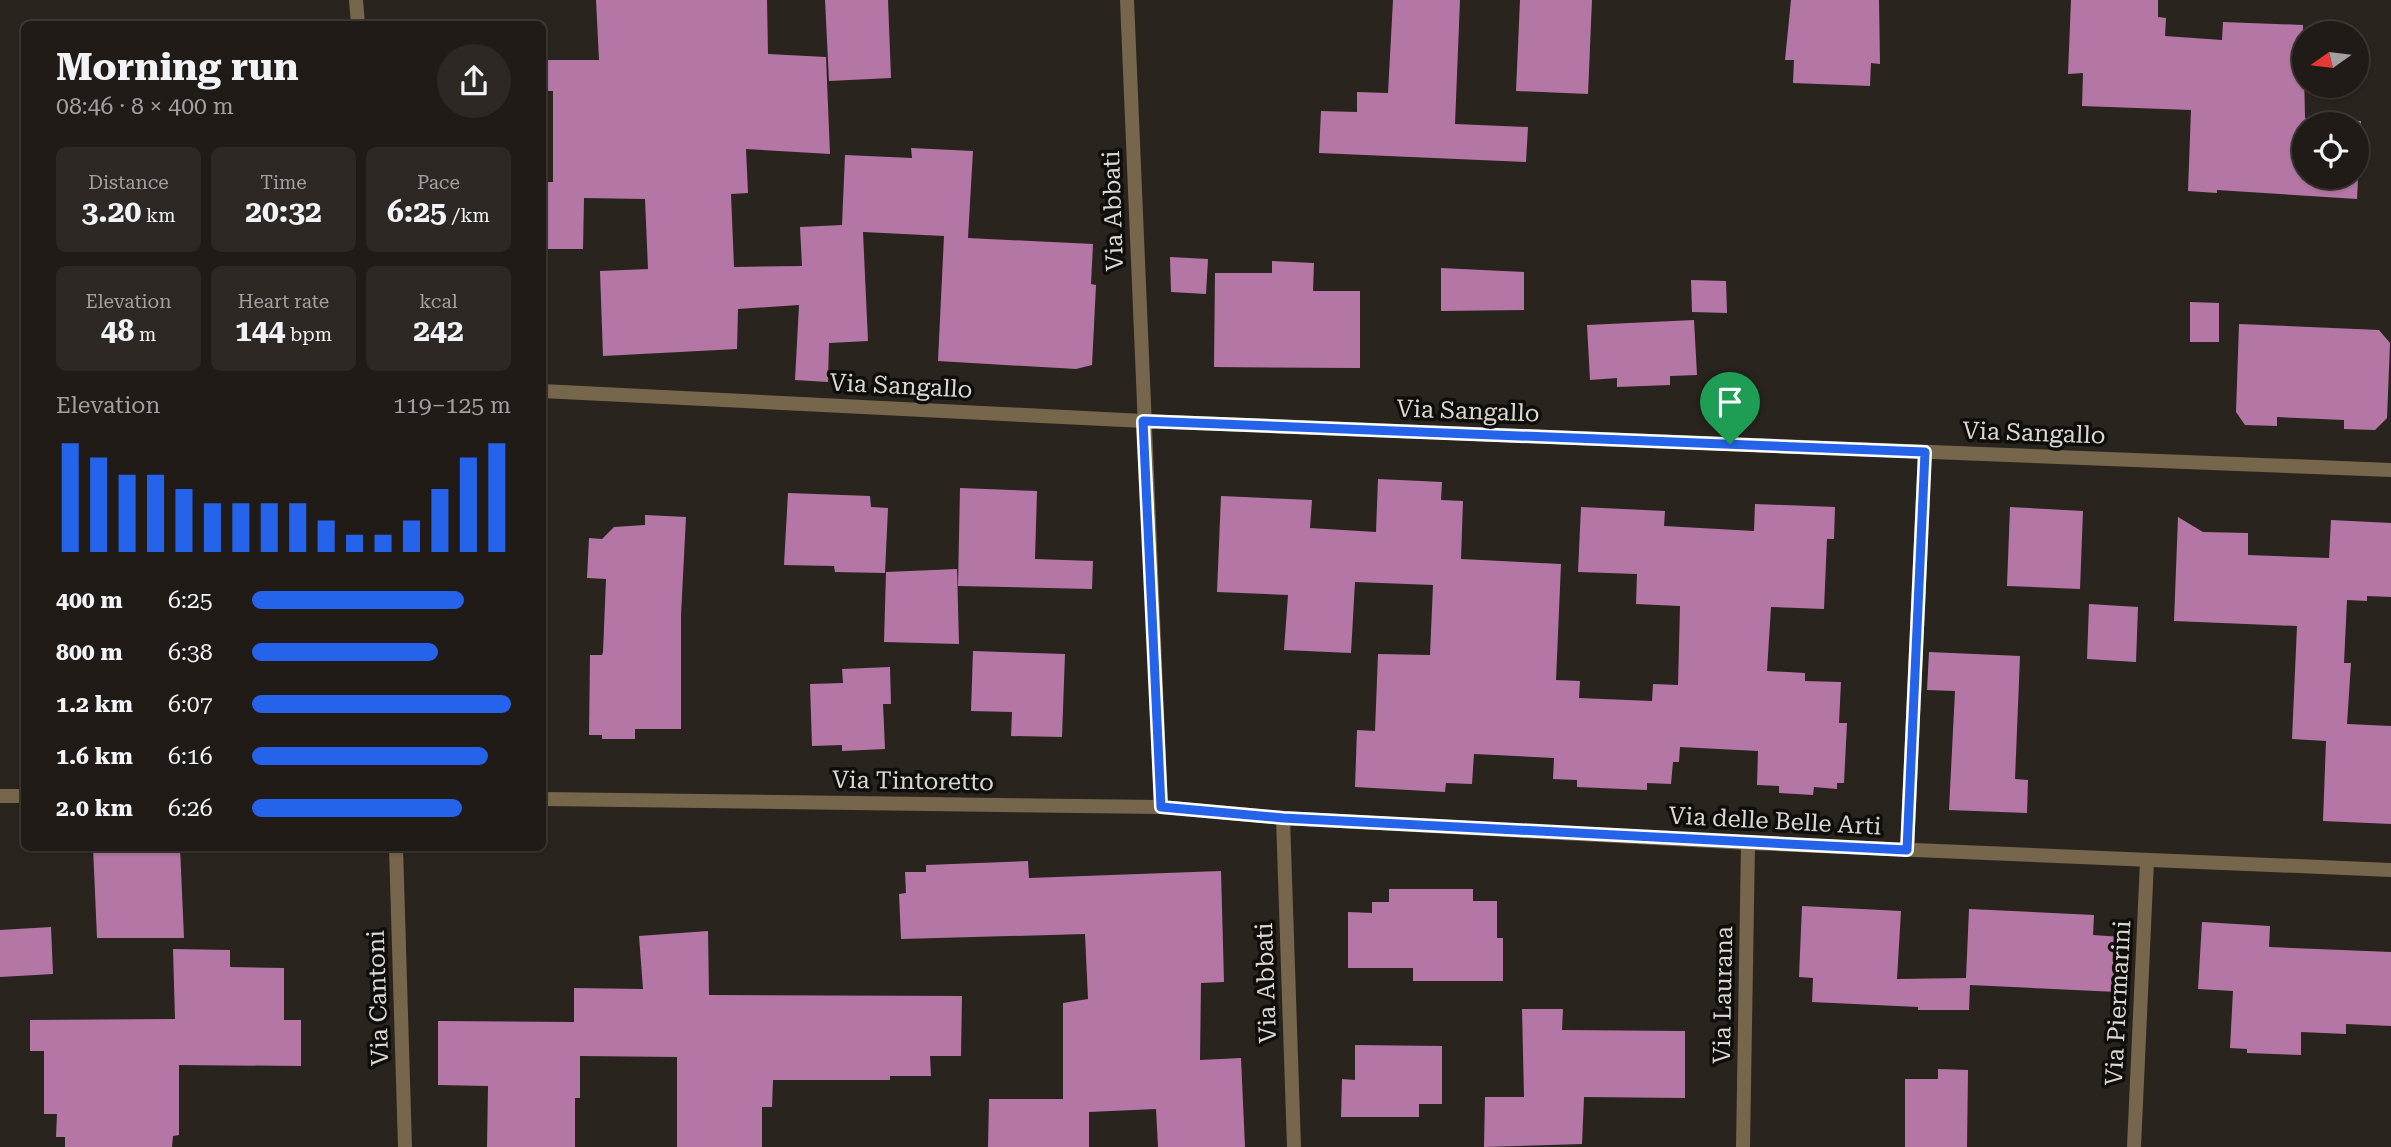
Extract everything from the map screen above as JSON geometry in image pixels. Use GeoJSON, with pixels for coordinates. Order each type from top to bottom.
{"type":"FeatureCollection","features":[{"type":"Feature","properties":{"kind":"street"},"geometry":{"type":"LineString","coordinates":[[356,0],[358,21]]}},
{"type":"Feature","properties":{"kind":"street","name":"Via Abbati"},"geometry":{"type":"LineString","coordinates":[[1127,0],[1161,807]]}},
{"type":"Feature","properties":{"kind":"street","name":"Via Sangallo"},"geometry":{"type":"LineString","coordinates":[[546,391],[1143,421],[2391,470]]}},
{"type":"Feature","properties":{"kind":"street"},"geometry":{"type":"LineString","coordinates":[[1907,850],[1925,452]]}},
{"type":"Feature","properties":{"kind":"street"},"geometry":{"type":"LineString","coordinates":[[0,796],[21,796]]}},
{"type":"Feature","properties":{"kind":"street","name":"Via Tintoretto"},"geometry":{"type":"LineString","coordinates":[[546,799],[1161,807],[1283,818]]}},
{"type":"Feature","properties":{"kind":"street","name":"Via Abbati"},"geometry":{"type":"LineString","coordinates":[[1283,818],[1294,1147]]}},
{"type":"Feature","properties":{"kind":"street","name":"Via delle Belle Arti"},"geometry":{"type":"LineString","coordinates":[[1283,818],[1748,844],[2391,870]]}},
{"type":"Feature","properties":{"kind":"street","name":"Via Laurana"},"geometry":{"type":"LineString","coordinates":[[1743,1147],[1748,844]]}},
{"type":"Feature","properties":{"kind":"street","name":"Via Cantoni"},"geometry":{"type":"LineString","coordinates":[[396,851],[405,1147]]}},
{"type":"Feature","properties":{"kind":"street","name":"Via Piermarini"},"geometry":{"type":"LineString","coordinates":[[2134,1147],[2147,861]]}},
{"type":"Feature","properties":{"kind":"building"},"geometry":{"type":"Polygon","coordinates":[[[596,0],[767,0],[768,54],[826,57],[830,154],[746,149],[748,193],[731,194],[734,267],[802,266],[800,227],[842,225],[845,155],[912,158],[911,148],[973,151],[968,238],[1093,244],[1091,284],[1096,285],[1092,365],[1076,369],[938,361],[944,236],[863,232],[868,341],[829,343],[828,382],[795,380],[799,305],[738,309],[737,349],[603,356],[600,271],[648,269],[645,199],[584,198],[583,249],[546,249],[546,182],[553,182],[553,91],[547,91],[547,60],[599,60],[596,0]]]}},
{"type":"Feature","properties":{"kind":"building"},"geometry":{"type":"Polygon","coordinates":[[[825,0],[888,0],[891,78],[829,81],[825,0]]]}},
{"type":"Feature","properties":{"kind":"building"},"geometry":{"type":"Polygon","coordinates":[[[1393,0],[1460,0],[1455,124],[1528,127],[1526,162],[1319,153],[1321,111],[1357,112],[1357,92],[1388,93],[1393,0]]]}},
{"type":"Feature","properties":{"kind":"building"},"geometry":{"type":"Polygon","coordinates":[[[1520,0],[1592,0],[1588,94],[1516,91],[1520,0]]]}},
{"type":"Feature","properties":{"kind":"building"},"geometry":{"type":"Polygon","coordinates":[[[1791,0],[1879,0],[1880,64],[1871,63],[1870,86],[1793,83],[1794,60],[1785,60],[1791,0]]]}},
{"type":"Feature","properties":{"kind":"building"},"geometry":{"type":"Polygon","coordinates":[[[2071,0],[2158,0],[2158,17],[2166,18],[2165,36],[2222,40],[2223,22],[2292,25],[2292,98],[2305,98],[2305,112],[2292,112],[2292,189],[2358,189],[2357,199],[2217,190],[2217,193],[2188,191],[2191,110],[2082,106],[2083,73],[2068,74],[2071,0]]]}},
{"type":"Feature","properties":{"kind":"building"},"geometry":{"type":"Polygon","coordinates":[[[1170,257],[1208,259],[1206,294],[1171,292],[1170,257]]]}},
{"type":"Feature","properties":{"kind":"building"},"geometry":{"type":"Polygon","coordinates":[[[1272,261],[1314,263],[1313,291],[1360,291],[1360,368],[1214,367],[1215,273],[1272,273],[1272,261]]]}},
{"type":"Feature","properties":{"kind":"building"},"geometry":{"type":"Polygon","coordinates":[[[1441,268],[1524,272],[1524,310],[1441,311],[1441,268]]]}},
{"type":"Feature","properties":{"kind":"building"},"geometry":{"type":"Polygon","coordinates":[[[1691,280],[1726,281],[1727,313],[1692,312],[1691,280]]]}},
{"type":"Feature","properties":{"kind":"building"},"geometry":{"type":"Polygon","coordinates":[[[2190,302],[2219,303],[2219,342],[2190,342],[2190,302]]]}},
{"type":"Feature","properties":{"kind":"building"},"geometry":{"type":"Polygon","coordinates":[[[1694,320],[1697,375],[1670,376],[1670,385],[1617,387],[1617,378],[1590,380],[1587,325],[1694,320]]]}},
{"type":"Feature","properties":{"kind":"building"},"geometry":{"type":"Polygon","coordinates":[[[2239,324],[2379,330],[2390,343],[2387,418],[2375,430],[2344,429],[2344,420],[2277,417],[2277,426],[2245,425],[2236,412],[2239,324]]]}},
{"type":"Feature","properties":{"kind":"building"},"geometry":{"type":"Polygon","coordinates":[[[1378,479],[1442,482],[1441,500],[1463,501],[1461,559],[1561,564],[1556,680],[1580,681],[1579,698],[1652,701],[1653,684],[1678,685],[1680,606],[1636,604],[1637,574],[1578,572],[1581,507],[1665,511],[1664,526],[1754,531],[1755,504],[1835,507],[1834,539],[1827,539],[1824,609],[1771,607],[1767,671],[1805,673],[1805,681],[1841,682],[1839,723],[1847,723],[1844,783],[1837,783],[1837,789],[1814,787],[1813,795],[1779,793],[1779,786],[1757,785],[1758,751],[1680,747],[1679,762],[1673,762],[1671,784],[1647,783],[1647,790],[1577,787],[1577,780],[1553,779],[1554,758],[1474,754],[1472,784],[1446,783],[1445,792],[1355,787],[1357,730],[1375,731],[1378,654],[1430,655],[1433,585],[1355,582],[1351,653],[1284,650],[1288,595],[1217,592],[1221,496],[1312,500],[1310,528],[1376,532],[1378,479]]]}},
{"type":"Feature","properties":{"kind":"building"},"geometry":{"type":"Polygon","coordinates":[[[960,488],[1037,491],[1035,559],[1093,561],[1092,589],[958,586],[960,488]]]}},
{"type":"Feature","properties":{"kind":"building"},"geometry":{"type":"Polygon","coordinates":[[[788,493],[870,496],[871,507],[888,508],[885,573],[835,572],[834,566],[784,565],[788,493]]]}},
{"type":"Feature","properties":{"kind":"building"},"geometry":{"type":"Polygon","coordinates":[[[2010,507],[2083,511],[2080,589],[2007,586],[2010,507]]]}},
{"type":"Feature","properties":{"kind":"building"},"geometry":{"type":"Polygon","coordinates":[[[645,515],[686,517],[681,615],[681,729],[635,729],[635,739],[602,739],[602,735],[589,735],[590,655],[602,655],[603,652],[606,579],[587,578],[589,538],[602,539],[614,527],[645,525],[645,515]]]}},
{"type":"Feature","properties":{"kind":"building"},"geometry":{"type":"Polygon","coordinates":[[[2178,517],[2203,532],[2248,533],[2248,555],[2329,558],[2331,520],[2391,523],[2391,597],[2367,596],[2367,601],[2347,600],[2344,663],[2351,663],[2347,724],[2391,726],[2391,824],[2323,821],[2326,741],[2292,739],[2297,626],[2174,621],[2178,517]]]}},
{"type":"Feature","properties":{"kind":"building"},"geometry":{"type":"Polygon","coordinates":[[[957,569],[959,644],[884,642],[886,572],[957,569]]]}},
{"type":"Feature","properties":{"kind":"building"},"geometry":{"type":"Polygon","coordinates":[[[2089,604],[2138,607],[2136,662],[2087,659],[2089,604]]]}},
{"type":"Feature","properties":{"kind":"building"},"geometry":{"type":"Polygon","coordinates":[[[973,651],[1065,654],[1062,737],[1011,736],[1012,712],[971,711],[973,651]]]}},
{"type":"Feature","properties":{"kind":"building"},"geometry":{"type":"Polygon","coordinates":[[[1929,652],[2020,656],[2015,779],[2028,780],[2027,813],[1949,810],[1955,691],[1927,690],[1929,652]]]}},
{"type":"Feature","properties":{"kind":"building"},"geometry":{"type":"Polygon","coordinates":[[[890,667],[891,704],[883,704],[885,749],[842,751],[842,745],[812,746],[810,684],[843,683],[842,669],[890,667]]]}},
{"type":"Feature","properties":{"kind":"building"},"geometry":{"type":"Polygon","coordinates":[[[93,851],[180,851],[184,938],[97,938],[93,851]]]}},
{"type":"Feature","properties":{"kind":"building"},"geometry":{"type":"Polygon","coordinates":[[[1028,861],[1029,878],[1221,871],[1224,982],[1201,983],[1200,1060],[1241,1058],[1245,1147],[1158,1147],[1156,1109],[1089,1112],[1089,1147],[988,1147],[989,1099],[1063,1099],[1063,1003],[1088,999],[1085,934],[901,939],[899,894],[906,893],[905,872],[926,872],[926,865],[1028,861]]]}},
{"type":"Feature","properties":{"kind":"building"},"geometry":{"type":"Polygon","coordinates":[[[1389,889],[1473,889],[1473,901],[1497,901],[1497,938],[1503,938],[1503,981],[1413,981],[1413,968],[1348,968],[1348,912],[1372,913],[1372,902],[1389,902],[1389,889]]]}},
{"type":"Feature","properties":{"kind":"building"},"geometry":{"type":"Polygon","coordinates":[[[1802,906],[1901,911],[1897,979],[1966,978],[1969,909],[2094,915],[2093,935],[2121,937],[2117,992],[1970,985],[1969,1010],[1918,1010],[1918,1007],[1812,1002],[1813,978],[1799,977],[1802,906]]]}},
{"type":"Feature","properties":{"kind":"building"},"geometry":{"type":"Polygon","coordinates":[[[2202,922],[2270,926],[2269,947],[2391,952],[2391,1026],[2346,1024],[2346,1034],[2301,1032],[2301,1055],[2247,1053],[2247,1049],[2230,1048],[2233,991],[2198,989],[2202,922]]]}},
{"type":"Feature","properties":{"kind":"building"},"geometry":{"type":"Polygon","coordinates":[[[51,927],[53,974],[0,977],[0,930],[51,927]]]}},
{"type":"Feature","properties":{"kind":"building"},"geometry":{"type":"Polygon","coordinates":[[[708,931],[709,995],[962,996],[961,1056],[930,1056],[931,1076],[890,1076],[890,1080],[773,1080],[772,1107],[762,1107],[762,1147],[677,1147],[677,1057],[580,1056],[580,1098],[575,1098],[575,1147],[487,1147],[488,1086],[438,1085],[438,1021],[574,1022],[574,988],[643,989],[639,936],[708,931]]]}},
{"type":"Feature","properties":{"kind":"building"},"geometry":{"type":"Polygon","coordinates":[[[173,949],[230,950],[230,967],[284,968],[284,1020],[301,1020],[301,1066],[179,1065],[179,1135],[173,1136],[172,1147],[65,1147],[65,1137],[56,1137],[57,1114],[44,1114],[44,1051],[30,1051],[30,1020],[175,1019],[173,949]]]}},
{"type":"Feature","properties":{"kind":"building"},"geometry":{"type":"Polygon","coordinates":[[[1522,1009],[1563,1009],[1562,1030],[1685,1031],[1685,1098],[1584,1097],[1582,1144],[1484,1147],[1485,1097],[1524,1097],[1522,1009]]]}},
{"type":"Feature","properties":{"kind":"building"},"geometry":{"type":"Polygon","coordinates":[[[1355,1045],[1442,1046],[1442,1104],[1419,1104],[1419,1117],[1341,1117],[1342,1079],[1355,1080],[1355,1045]]]}},
{"type":"Feature","properties":{"kind":"building"},"geometry":{"type":"Polygon","coordinates":[[[1938,1069],[1968,1070],[1967,1147],[1905,1147],[1905,1079],[1938,1079],[1938,1069]]]}},
{"type":"Feature","properties":{"kind":"route"},"geometry":{"type":"LineString","coordinates":[[1143,421],[1730,444],[1925,452],[1907,850],[1748,844],[1283,818],[1161,807],[1143,421]]}}]}
